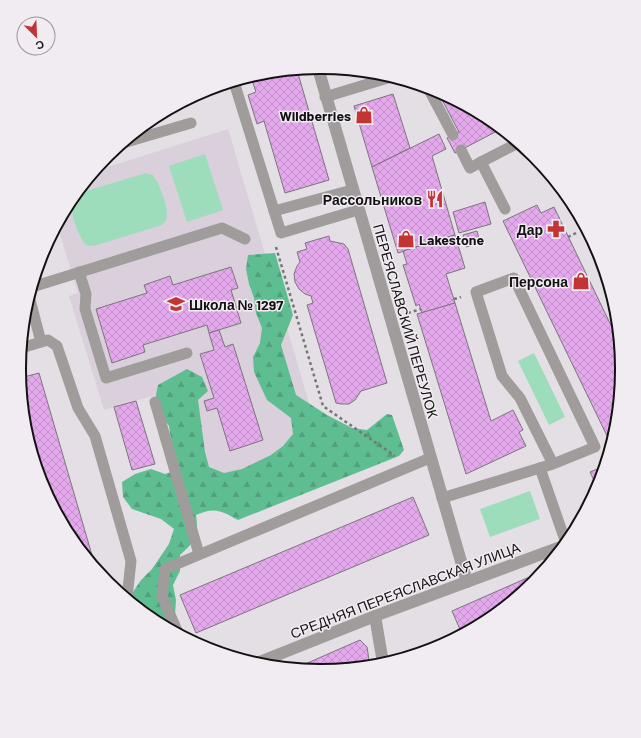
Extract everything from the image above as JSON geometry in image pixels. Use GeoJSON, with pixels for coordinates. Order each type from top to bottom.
{"type":"FeatureCollection","features":[{"type":"Feature","properties":{"kind":"street","name":"ПЕРЕЯСЛАВСКИЙ ПЕРЕУЛОК"},"geometry":{"type":"LineString","coordinates":[[319,74],[467,582]]}},
{"type":"Feature","properties":{"kind":"street","name":"СРЕДНЯЯ ПЕРЕЯСЛАВСКАЯ УЛИЦА"},"geometry":{"type":"LineString","coordinates":[[268,659],[375,616],[552,550]]}},
{"type":"Feature","properties":{"kind":"street"},"geometry":{"type":"LineString","coordinates":[[375,616],[382,657]]}},
{"type":"Feature","properties":{"kind":"lane"},"geometry":{"type":"LineString","coordinates":[[325,97],[380,80]]}},
{"type":"Feature","properties":{"kind":"lane"},"geometry":{"type":"LineString","coordinates":[[236,87],[281,233],[358,210]]}},
{"type":"Feature","properties":{"kind":"lane"},"geometry":{"type":"LineString","coordinates":[[433,97],[453,135]]}},
{"type":"Feature","properties":{"kind":"lane"},"geometry":{"type":"LineString","coordinates":[[136,139],[191,123]]}},
{"type":"Feature","properties":{"kind":"lane"},"geometry":{"type":"LineString","coordinates":[[461,150],[470,168],[512,146]]}},
{"type":"Feature","properties":{"kind":"lane"},"geometry":{"type":"LineString","coordinates":[[481,162],[505,210]]}},
{"type":"Feature","properties":{"kind":"lane"},"geometry":{"type":"LineString","coordinates":[[274,211],[352,190]]}},
{"type":"Feature","properties":{"kind":"lane"},"geometry":{"type":"LineString","coordinates":[[39,284],[222,228],[245,239]]}},
{"type":"Feature","properties":{"kind":"lane"},"geometry":{"type":"LineString","coordinates":[[79,272],[86,294],[85,309],[106,378],[187,353]]}},
{"type":"Feature","properties":{"kind":"lane"},"geometry":{"type":"LineString","coordinates":[[442,498],[553,464],[595,447],[514,278],[476,292],[502,376],[520,398],[553,464]]}},
{"type":"Feature","properties":{"kind":"lane"},"geometry":{"type":"LineString","coordinates":[[33,310],[41,342]]}},
{"type":"Feature","properties":{"kind":"lane"},"geometry":{"type":"LineString","coordinates":[[27,346],[48,340],[57,346],[78,408],[95,436],[131,561],[128,591]]}},
{"type":"Feature","properties":{"kind":"lane"},"geometry":{"type":"LineString","coordinates":[[155,402],[199,554]]}},
{"type":"Feature","properties":{"kind":"lane"},"geometry":{"type":"LineString","coordinates":[[174,625],[162,596],[165,568],[430,458]]}},
{"type":"Feature","properties":{"kind":"lane"},"geometry":{"type":"LineString","coordinates":[[540,468],[563,535]]}},
{"type":"Feature","properties":{"kind":"path"},"geometry":{"type":"LineString","coordinates":[[281,233],[275,246],[323,406],[410,466]]}},
{"type":"Feature","properties":{"kind":"path"},"geometry":{"type":"LineString","coordinates":[[568,237],[576,233]]}},
{"type":"Feature","properties":{"kind":"path"},"geometry":{"type":"LineString","coordinates":[[408,313],[420,309]]}},
{"type":"Feature","properties":{"kind":"shaded area","name":"Школа № 1297"},"geometry":{"type":"Polygon","coordinates":[[[228,129],[323,450],[197,487],[169,391],[104,410],[69,296],[78,293],[59,233],[76,205],[106,168],[228,129]]]}},
{"type":"Feature","properties":{"kind":"green space"},"geometry":{"type":"Polygon","coordinates":[[[205,154],[223,210],[187,222],[169,166],[205,154]]]}},
{"type":"Feature","properties":{"kind":"green space"},"geometry":{"type":"Polygon","coordinates":[[[146,173],[153,175],[166,204],[166,220],[162,225],[94,246],[86,245],[77,230],[72,211],[86,191],[146,173]]]}},
{"type":"Feature","properties":{"kind":"green space"},"geometry":{"type":"Polygon","coordinates":[[[275,253],[293,315],[281,345],[296,395],[327,415],[352,428],[367,430],[387,414],[392,415],[404,450],[399,456],[238,520],[222,512],[213,510],[196,515],[197,528],[195,538],[190,546],[180,555],[180,571],[173,585],[176,600],[175,615],[172,623],[133,596],[133,592],[141,580],[152,569],[169,544],[174,529],[161,519],[132,509],[123,497],[122,482],[135,474],[151,469],[165,474],[180,469],[171,440],[169,426],[160,413],[155,400],[158,385],[187,369],[202,377],[208,391],[198,400],[205,452],[209,467],[224,473],[242,469],[271,455],[283,446],[293,434],[291,418],[267,400],[254,372],[253,357],[260,343],[262,328],[256,313],[254,298],[246,269],[248,255],[275,253]]]}},
{"type":"Feature","properties":{"kind":"green space"},"geometry":{"type":"Polygon","coordinates":[[[534,353],[565,417],[549,425],[518,361],[534,353]]]}},
{"type":"Feature","properties":{"kind":"green space"},"geometry":{"type":"Polygon","coordinates":[[[530,491],[540,519],[490,537],[480,509],[530,491]]]}},
{"type":"Feature","properties":{"kind":"building"},"geometry":{"type":"Polygon","coordinates":[[[299,75],[329,180],[285,193],[264,121],[257,124],[248,95],[256,92],[253,83],[299,75]]]}},
{"type":"Feature","properties":{"kind":"building"},"geometry":{"type":"Polygon","coordinates":[[[393,94],[410,148],[372,167],[354,106],[393,94]]]}},
{"type":"Feature","properties":{"kind":"building"},"geometry":{"type":"Polygon","coordinates":[[[443,101],[468,114],[495,132],[455,153],[447,138],[459,132],[443,101]]]}},
{"type":"Feature","properties":{"kind":"building"},"geometry":{"type":"Polygon","coordinates":[[[439,134],[446,149],[432,156],[455,235],[398,253],[372,167],[439,134]]]}},
{"type":"Feature","properties":{"kind":"building"},"geometry":{"type":"Polygon","coordinates":[[[485,202],[491,224],[459,233],[453,212],[485,202]]]}},
{"type":"Feature","properties":{"kind":"building"},"geometry":{"type":"Polygon","coordinates":[[[537,205],[541,213],[554,207],[611,326],[615,369],[612,407],[607,436],[503,221],[537,205]]]}},
{"type":"Feature","properties":{"kind":"building"},"geometry":{"type":"Polygon","coordinates":[[[477,231],[480,243],[466,247],[463,235],[477,231]]]}},
{"type":"Feature","properties":{"kind":"building"},"geometry":{"type":"Polygon","coordinates":[[[455,235],[465,268],[446,274],[455,303],[422,313],[419,304],[416,306],[403,265],[407,264],[403,251],[455,235]]]}},
{"type":"Feature","properties":{"kind":"building"},"geometry":{"type":"Polygon","coordinates":[[[329,236],[330,241],[344,244],[348,249],[387,383],[361,391],[355,400],[349,404],[336,403],[307,305],[313,303],[311,296],[305,294],[299,289],[295,282],[294,274],[300,262],[297,252],[307,249],[305,243],[329,236]]]}},
{"type":"Feature","properties":{"kind":"building"},"geometry":{"type":"Polygon","coordinates":[[[231,267],[238,288],[231,290],[241,323],[209,333],[207,325],[143,345],[145,352],[112,363],[96,309],[147,293],[144,285],[170,276],[173,285],[231,267]]]}},
{"type":"Feature","properties":{"kind":"building"},"geometry":{"type":"Polygon","coordinates":[[[455,303],[491,421],[513,410],[523,430],[519,432],[526,446],[466,474],[417,314],[455,303]]]}},
{"type":"Feature","properties":{"kind":"building"},"geometry":{"type":"Polygon","coordinates":[[[219,330],[225,347],[233,344],[263,440],[230,451],[217,408],[207,411],[204,401],[214,398],[200,354],[214,350],[209,333],[219,330]]]}},
{"type":"Feature","properties":{"kind":"building"},"geometry":{"type":"Polygon","coordinates":[[[39,373],[92,554],[65,516],[48,482],[36,445],[32,426],[26,376],[39,373]]]}},
{"type":"Feature","properties":{"kind":"building"},"geometry":{"type":"Polygon","coordinates":[[[136,401],[155,464],[132,470],[114,407],[136,401]]]}},
{"type":"Feature","properties":{"kind":"building"},"geometry":{"type":"Polygon","coordinates":[[[597,469],[594,480],[590,472],[597,469]]]}},
{"type":"Feature","properties":{"kind":"building"},"geometry":{"type":"Polygon","coordinates":[[[413,497],[429,535],[196,633],[180,595],[413,497]]]}},
{"type":"Feature","properties":{"kind":"building"},"geometry":{"type":"Polygon","coordinates":[[[528,578],[500,603],[460,628],[452,611],[528,578]]]}},
{"type":"Feature","properties":{"kind":"building"},"geometry":{"type":"Polygon","coordinates":[[[360,640],[367,647],[369,659],[340,663],[307,663],[360,640]]]}},
{"type":"Feature","properties":{"kind":"place","name":"Wildberries"},"geometry":{"type":"Point","coordinates":[364,115]}},
{"type":"Feature","properties":{"kind":"place","name":"Рассольников"},"geometry":{"type":"Point","coordinates":[435,199]}},
{"type":"Feature","properties":{"kind":"place","name":"Дар"},"geometry":{"type":"Point","coordinates":[556,229]}},
{"type":"Feature","properties":{"kind":"place","name":"Lakestone"},"geometry":{"type":"Point","coordinates":[406,239]}},
{"type":"Feature","properties":{"kind":"place","name":"Персона"},"geometry":{"type":"Point","coordinates":[581,281]}},
{"type":"Feature","properties":{"kind":"place","name":"Школа № 1297"},"geometry":{"type":"Point","coordinates":[176,304]}}]}
